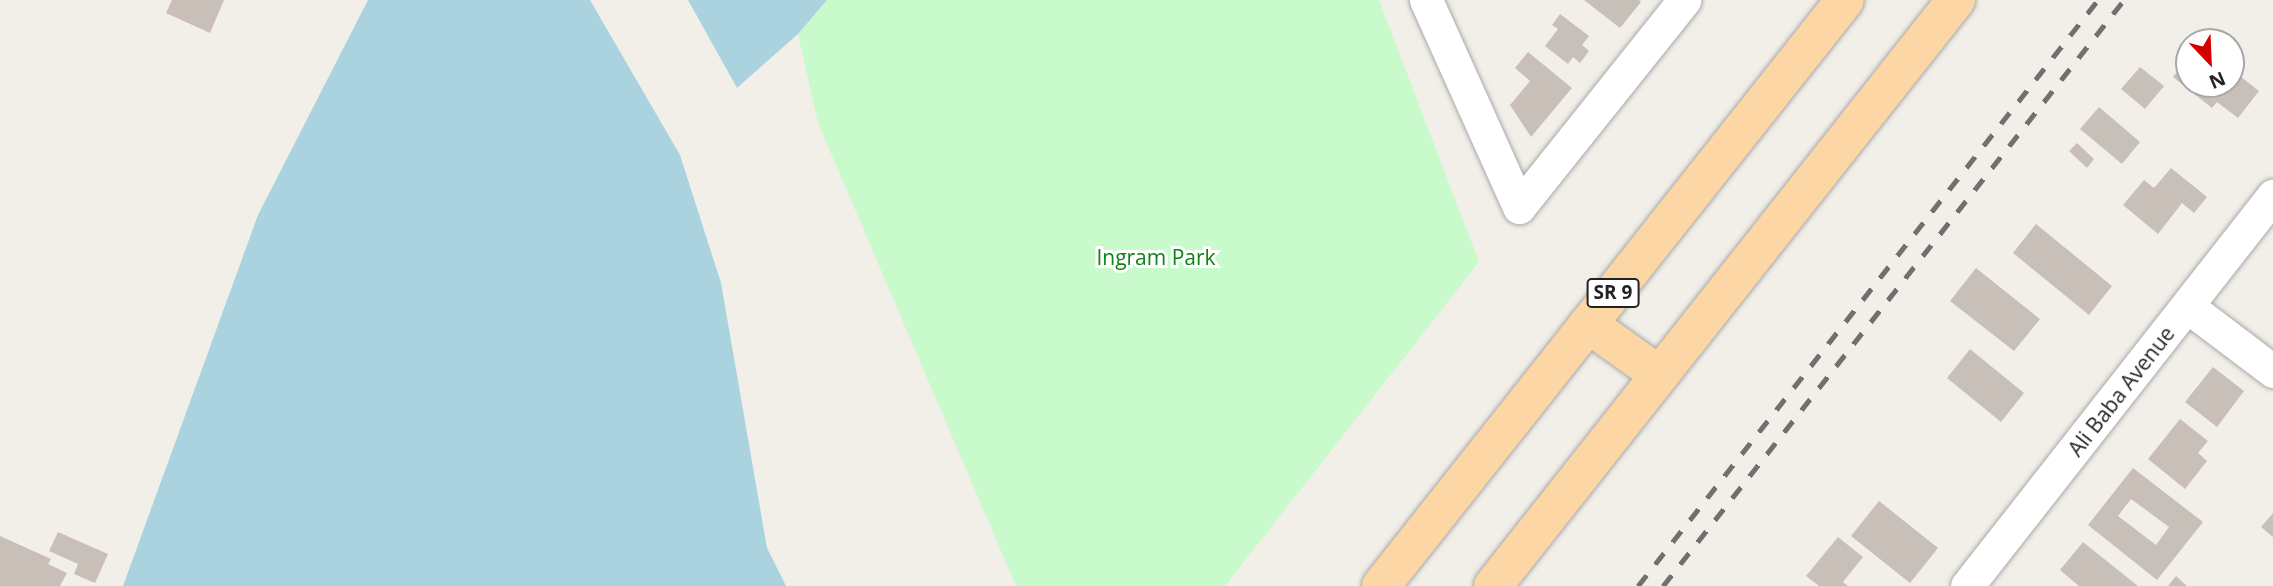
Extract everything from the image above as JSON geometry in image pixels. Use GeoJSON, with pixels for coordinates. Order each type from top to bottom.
{"type":"FeatureCollection","features":[{"type":"Feature","properties":{"kind":"main road","name":"SR 9"},"geometry":{"type":"LineString","coordinates":[[1381,586],[1845,0]]}},
{"type":"Feature","properties":{"kind":"main road"},"geometry":{"type":"LineString","coordinates":[[1493,586],[1956,0]]}},
{"type":"Feature","properties":{"kind":"main road"},"geometry":{"type":"LineString","coordinates":[[1588,324],[1658,374]]}},
{"type":"Feature","properties":{"kind":"street"},"geometry":{"type":"LineString","coordinates":[[1426,0],[1519,207],[1684,0]]}},
{"type":"Feature","properties":{"kind":"street","name":"Ali Baba Avenue"},"geometry":{"type":"LineString","coordinates":[[1967,586],[2273,196]]}},
{"type":"Feature","properties":{"kind":"street"},"geometry":{"type":"LineString","coordinates":[[2187,306],[2273,372]]}},
{"type":"Feature","properties":{"kind":"green space","name":"Ingram Park"},"geometry":{"type":"Polygon","coordinates":[[[827,0],[1379,0],[1479,262],[1225,586],[1016,586],[818,123],[798,34],[827,0]]]}},
{"type":"Feature","properties":{"kind":"water"},"geometry":{"type":"Polygon","coordinates":[[[368,0],[590,0],[680,155],[721,283],[767,548],[786,586],[123,586],[258,215],[368,0]]]}},
{"type":"Feature","properties":{"kind":"water"},"geometry":{"type":"Polygon","coordinates":[[[688,0],[827,0],[798,34],[737,88],[688,0]]]}},
{"type":"Feature","properties":{"kind":"building"},"geometry":{"type":"Polygon","coordinates":[[[172,0],[224,0],[210,33],[166,13],[172,0]]]}},
{"type":"Feature","properties":{"kind":"building"},"geometry":{"type":"Polygon","coordinates":[[[1584,0],[1639,0],[1641,2],[1620,28],[1584,0]]]}},
{"type":"Feature","properties":{"kind":"building"},"geometry":{"type":"Polygon","coordinates":[[[1560,14],[1589,36],[1582,45],[1589,51],[1580,63],[1573,57],[1568,64],[1545,46],[1558,29],[1552,25],[1560,14]]]}},
{"type":"Feature","properties":{"kind":"building"},"geometry":{"type":"Polygon","coordinates":[[[1528,52],[1572,88],[1531,137],[1510,105],[1530,81],[1515,68],[1528,52]]]}},
{"type":"Feature","properties":{"kind":"building"},"geometry":{"type":"Polygon","coordinates":[[[2140,67],[2164,86],[2145,109],[2121,89],[2140,67]]]}},
{"type":"Feature","properties":{"kind":"building"},"geometry":{"type":"Polygon","coordinates":[[[2245,80],[2259,91],[2238,118],[2217,102],[2212,108],[2199,98],[2245,98],[2245,80]]]}},
{"type":"Feature","properties":{"kind":"building"},"geometry":{"type":"Polygon","coordinates":[[[2099,107],[2140,142],[2122,164],[2080,129],[2099,107]]]}},
{"type":"Feature","properties":{"kind":"building"},"geometry":{"type":"Polygon","coordinates":[[[2077,143],[2094,159],[2087,168],[2069,151],[2077,143]]]}},
{"type":"Feature","properties":{"kind":"building"},"geometry":{"type":"Polygon","coordinates":[[[2171,168],[2207,197],[2194,213],[2182,203],[2158,234],[2123,205],[2144,180],[2154,188],[2171,168]]]}},
{"type":"Feature","properties":{"kind":"building"},"geometry":{"type":"Polygon","coordinates":[[[2036,224],[2112,286],[2089,315],[2013,253],[2036,224]]]}},
{"type":"Feature","properties":{"kind":"building"},"geometry":{"type":"Polygon","coordinates":[[[1976,268],[2040,319],[2014,351],[1950,301],[1976,268]]]}},
{"type":"Feature","properties":{"kind":"building"},"geometry":{"type":"Polygon","coordinates":[[[1970,349],[2024,393],[2001,422],[1947,378],[1970,349]]]}},
{"type":"Feature","properties":{"kind":"building"},"geometry":{"type":"Polygon","coordinates":[[[2213,367],[2244,391],[2217,427],[2185,402],[2213,367]]]}},
{"type":"Feature","properties":{"kind":"building"},"geometry":{"type":"Polygon","coordinates":[[[2180,419],[2208,441],[2198,453],[2207,461],[2185,489],[2148,459],[2180,419]]]}},
{"type":"Feature","properties":{"kind":"building"},"geometry":{"type":"Polygon","coordinates":[[[2133,468],[2203,522],[2157,580],[2088,525],[2133,468]],[[2131,499],[2118,516],[2156,545],[2169,527],[2131,499]]]}},
{"type":"Feature","properties":{"kind":"building"},"geometry":{"type":"Polygon","coordinates":[[[1879,501],[1938,548],[1910,583],[1851,536],[1879,501]]]}},
{"type":"Feature","properties":{"kind":"building"},"geometry":{"type":"Polygon","coordinates":[[[2273,513],[2273,537],[2261,527],[2273,513]]]}},
{"type":"Feature","properties":{"kind":"building"},"geometry":{"type":"Polygon","coordinates":[[[58,532],[108,554],[95,583],[74,574],[78,564],[49,551],[58,532]]]}},
{"type":"Feature","properties":{"kind":"building"},"geometry":{"type":"Polygon","coordinates":[[[0,536],[51,559],[48,564],[67,573],[60,586],[0,586],[0,536]]]}},
{"type":"Feature","properties":{"kind":"building"},"geometry":{"type":"Polygon","coordinates":[[[1838,537],[1863,557],[1843,582],[1848,586],[1819,586],[1806,576],[1838,537]]]}},
{"type":"Feature","properties":{"kind":"building"},"geometry":{"type":"Polygon","coordinates":[[[2083,542],[2138,586],[2079,586],[2060,570],[2083,542]]]}},
{"type":"Feature","properties":{"kind":"building"},"geometry":{"type":"Polygon","coordinates":[[[2176,576],[2187,586],[2168,586],[2176,576]]]}},
{"type":"Feature","properties":{"kind":"railway"},"geometry":{"type":"LineString","coordinates":[[1638,586],[2098,0]]}},
{"type":"Feature","properties":{"kind":"railway"},"geometry":{"type":"LineString","coordinates":[[1663,586],[2124,0]]}}]}
